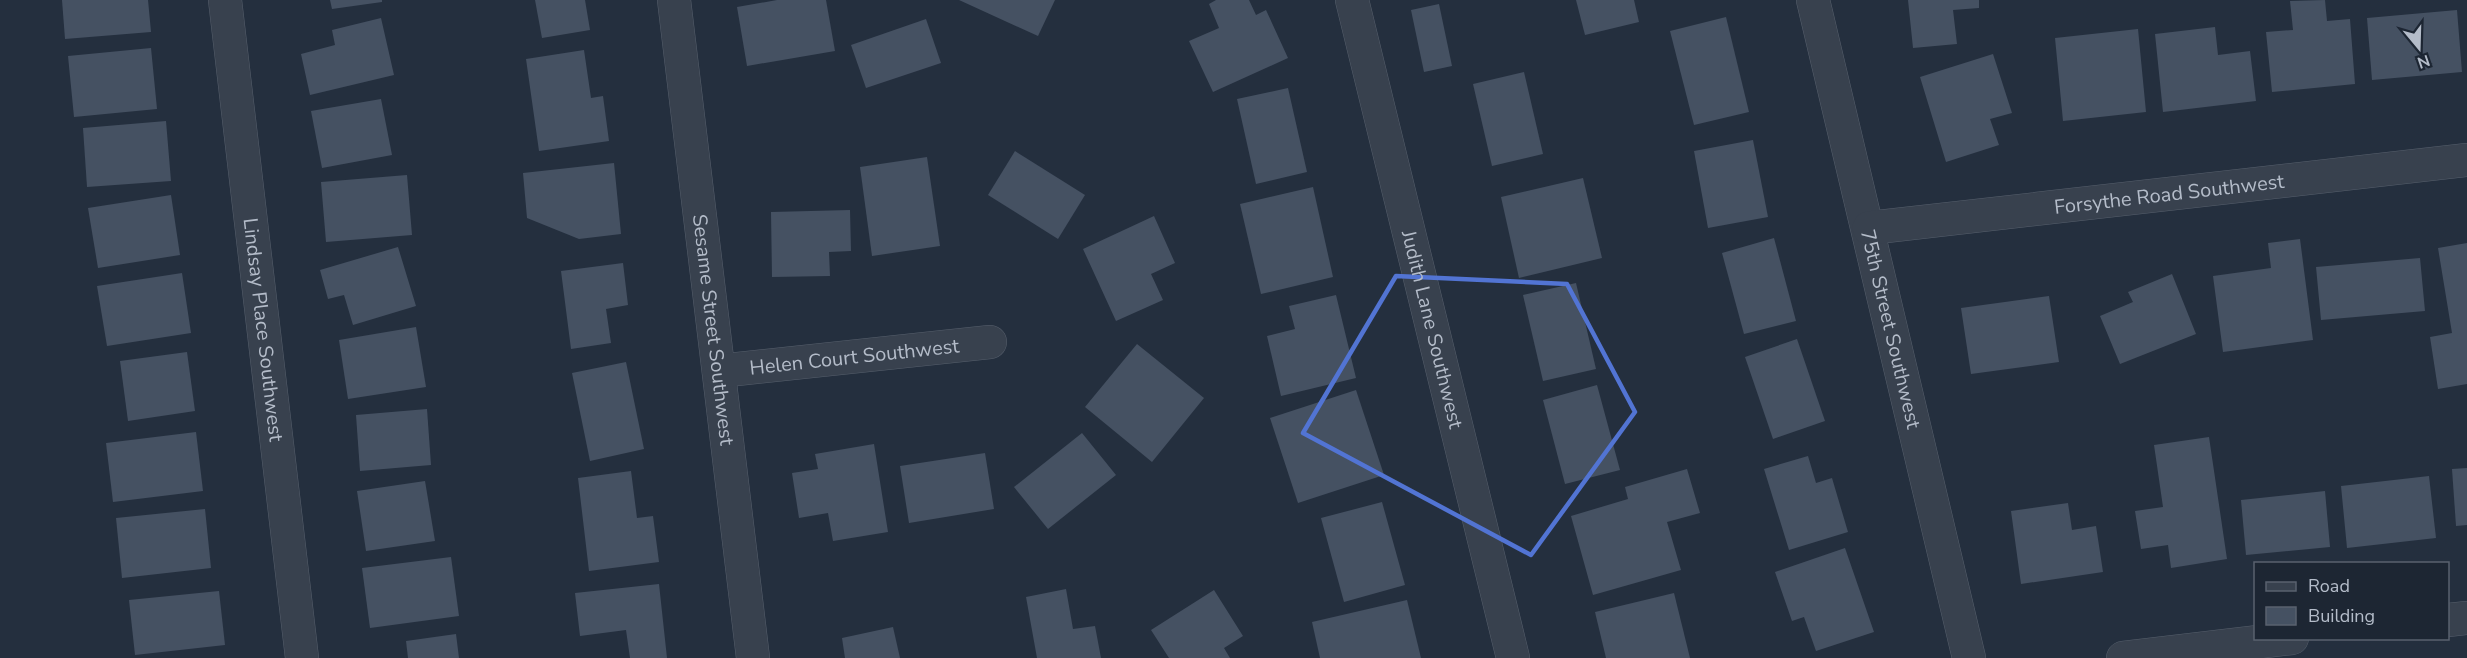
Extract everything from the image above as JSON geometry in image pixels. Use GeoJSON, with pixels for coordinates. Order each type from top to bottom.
{"type":"FeatureCollection","features":[{"type":"Feature","properties":{"kind":"street","name":"Lindsay Place Southwest"},"geometry":{"type":"LineString","coordinates":[[225,0],[302,658]]}},
{"type":"Feature","properties":{"kind":"street","name":"Sesame Street Southwest"},"geometry":{"type":"LineString","coordinates":[[674,0],[753,658]]}},
{"type":"Feature","properties":{"kind":"street","name":"Judith Lane Southwest"},"geometry":{"type":"LineString","coordinates":[[1352,0],[1513,658]]}},
{"type":"Feature","properties":{"kind":"street","name":"75th Street Southwest"},"geometry":{"type":"LineString","coordinates":[[1813,0],[1869,228],[1969,658]]}},
{"type":"Feature","properties":{"kind":"street","name":"Forsythe Road Southwest"},"geometry":{"type":"LineString","coordinates":[[1869,228],[2467,160]]}},
{"type":"Feature","properties":{"kind":"street","name":"Helen Court Southwest"},"geometry":{"type":"LineString","coordinates":[[719,371],[990,342]]}},
{"type":"Feature","properties":{"kind":"street"},"geometry":{"type":"LineString","coordinates":[[2449,620],[2467,618]]}},
{"type":"Feature","properties":{"kind":"street"},"geometry":{"type":"LineString","coordinates":[[2123,658],[2283,640]]}},
{"type":"Feature","properties":{"kind":"highlighted area"},"geometry":{"type":"Polygon","coordinates":[[[1396,276],[1567,284],[1635,412],[1531,555],[1303,433],[1396,276]]]}},
{"type":"Feature","properties":{"kind":"building"},"geometry":{"type":"Polygon","coordinates":[[[62,0],[148,0],[151,32],[65,39],[62,0]]]}},
{"type":"Feature","properties":{"kind":"building"},"geometry":{"type":"Polygon","coordinates":[[[330,0],[382,0],[382,2],[332,9],[330,0]]]}},
{"type":"Feature","properties":{"kind":"building"},"geometry":{"type":"Polygon","coordinates":[[[535,0],[585,0],[590,30],[542,38],[535,0]]]}},
{"type":"Feature","properties":{"kind":"building"},"geometry":{"type":"Polygon","coordinates":[[[777,0],[826,0],[835,51],[747,66],[737,7],[777,0]]]}},
{"type":"Feature","properties":{"kind":"building"},"geometry":{"type":"Polygon","coordinates":[[[959,0],[1055,0],[1038,36],[959,0]]]}},
{"type":"Feature","properties":{"kind":"building"},"geometry":{"type":"Polygon","coordinates":[[[1216,0],[1249,0],[1256,15],[1266,10],[1288,58],[1213,92],[1189,41],[1219,28],[1209,4],[1216,0]]]}},
{"type":"Feature","properties":{"kind":"building"},"geometry":{"type":"Polygon","coordinates":[[[1576,0],[1634,0],[1639,22],[1585,35],[1576,0]]]}},
{"type":"Feature","properties":{"kind":"building"},"geometry":{"type":"Polygon","coordinates":[[[1908,0],[1979,0],[1979,8],[1953,10],[1957,44],[1913,48],[1908,0]]]}},
{"type":"Feature","properties":{"kind":"building"},"geometry":{"type":"Polygon","coordinates":[[[2325,0],[2327,21],[2350,19],[2355,84],[2272,92],[2266,32],[2293,30],[2290,1],[2325,0]]]}},
{"type":"Feature","properties":{"kind":"building"},"geometry":{"type":"Polygon","coordinates":[[[1439,4],[1452,66],[1424,72],[1411,10],[1439,4]]]}},
{"type":"Feature","properties":{"kind":"building"},"geometry":{"type":"Polygon","coordinates":[[[2457,10],[2462,72],[2372,80],[2367,18],[2457,10]]]}},
{"type":"Feature","properties":{"kind":"building"},"geometry":{"type":"Polygon","coordinates":[[[1726,17],[1749,112],[1694,125],[1670,31],[1726,17]]]}},
{"type":"Feature","properties":{"kind":"building"},"geometry":{"type":"Polygon","coordinates":[[[381,18],[394,75],[310,95],[301,54],[335,45],[332,30],[381,18]]]}},
{"type":"Feature","properties":{"kind":"building"},"geometry":{"type":"Polygon","coordinates":[[[926,19],[941,63],[866,88],[851,45],[926,19]]]}},
{"type":"Feature","properties":{"kind":"building"},"geometry":{"type":"Polygon","coordinates":[[[2215,27],[2218,55],[2250,51],[2256,101],[2163,112],[2155,34],[2215,27]]]}},
{"type":"Feature","properties":{"kind":"building"},"geometry":{"type":"Polygon","coordinates":[[[2138,29],[2146,112],[2063,121],[2055,38],[2138,29]]]}},
{"type":"Feature","properties":{"kind":"building"},"geometry":{"type":"Polygon","coordinates":[[[151,48],[157,109],[74,117],[68,56],[151,48]]]}},
{"type":"Feature","properties":{"kind":"building"},"geometry":{"type":"Polygon","coordinates":[[[584,50],[591,98],[603,96],[609,141],[539,151],[526,59],[584,50]]]}},
{"type":"Feature","properties":{"kind":"building"},"geometry":{"type":"Polygon","coordinates":[[[1993,54],[2012,113],[1990,119],[1999,145],[1946,162],[1920,77],[1993,54]]]}},
{"type":"Feature","properties":{"kind":"building"},"geometry":{"type":"Polygon","coordinates":[[[1524,72],[1543,154],[1492,166],[1473,84],[1524,72]]]}},
{"type":"Feature","properties":{"kind":"building"},"geometry":{"type":"Polygon","coordinates":[[[1288,88],[1307,172],[1256,184],[1237,99],[1288,88]]]}},
{"type":"Feature","properties":{"kind":"building"},"geometry":{"type":"Polygon","coordinates":[[[381,99],[392,155],[322,168],[311,111],[381,99]]]}},
{"type":"Feature","properties":{"kind":"building"},"geometry":{"type":"Polygon","coordinates":[[[166,121],[171,181],[87,187],[83,128],[166,121]]]}},
{"type":"Feature","properties":{"kind":"building"},"geometry":{"type":"Polygon","coordinates":[[[1753,140],[1768,217],[1708,228],[1694,151],[1753,140]]]}},
{"type":"Feature","properties":{"kind":"building"},"geometry":{"type":"Polygon","coordinates":[[[1015,151],[1085,195],[1058,239],[988,195],[1015,151]]]}},
{"type":"Feature","properties":{"kind":"building"},"geometry":{"type":"Polygon","coordinates":[[[927,157],[940,246],[872,256],[860,167],[927,157]]]}},
{"type":"Feature","properties":{"kind":"building"},"geometry":{"type":"Polygon","coordinates":[[[614,163],[621,234],[579,239],[527,218],[523,173],[614,163]]]}},
{"type":"Feature","properties":{"kind":"building"},"geometry":{"type":"Polygon","coordinates":[[[407,175],[412,235],[326,242],[321,182],[407,175]]]}},
{"type":"Feature","properties":{"kind":"building"},"geometry":{"type":"Polygon","coordinates":[[[1583,178],[1602,258],[1519,278],[1501,197],[1583,178]]]}},
{"type":"Feature","properties":{"kind":"building"},"geometry":{"type":"Polygon","coordinates":[[[1313,187],[1333,277],[1261,294],[1240,204],[1313,187]]]}},
{"type":"Feature","properties":{"kind":"building"},"geometry":{"type":"Polygon","coordinates":[[[171,195],[180,255],[98,268],[88,208],[171,195]]]}},
{"type":"Feature","properties":{"kind":"building"},"geometry":{"type":"Polygon","coordinates":[[[850,210],[851,251],[829,252],[830,276],[772,277],[771,212],[850,210]]]}},
{"type":"Feature","properties":{"kind":"building"},"geometry":{"type":"Polygon","coordinates":[[[1154,216],[1175,263],[1151,274],[1163,300],[1116,321],[1083,249],[1154,216]]]}},
{"type":"Feature","properties":{"kind":"building"},"geometry":{"type":"Polygon","coordinates":[[[1774,238],[1796,321],[1744,334],[1722,253],[1774,238]]]}},
{"type":"Feature","properties":{"kind":"building"},"geometry":{"type":"Polygon","coordinates":[[[2300,239],[2313,340],[2223,352],[2213,276],[2271,268],[2268,243],[2300,239]]]}},
{"type":"Feature","properties":{"kind":"building"},"geometry":{"type":"Polygon","coordinates":[[[2467,243],[2467,384],[2438,389],[2430,337],[2452,333],[2438,248],[2467,243]]]}},
{"type":"Feature","properties":{"kind":"building"},"geometry":{"type":"Polygon","coordinates":[[[398,247],[416,306],[353,325],[344,295],[328,299],[320,270],[398,247]]]}},
{"type":"Feature","properties":{"kind":"building"},"geometry":{"type":"Polygon","coordinates":[[[2420,258],[2425,311],[2321,320],[2316,267],[2420,258]]]}},
{"type":"Feature","properties":{"kind":"building"},"geometry":{"type":"Polygon","coordinates":[[[623,263],[628,305],[606,309],[611,343],[571,349],[561,271],[623,263]]]}},
{"type":"Feature","properties":{"kind":"building"},"geometry":{"type":"Polygon","coordinates":[[[182,273],[191,333],[107,346],[97,286],[182,273]]]}},
{"type":"Feature","properties":{"kind":"building"},"geometry":{"type":"Polygon","coordinates":[[[2172,274],[2196,334],[2120,364],[2100,316],[2133,302],[2128,292],[2172,274]]]}},
{"type":"Feature","properties":{"kind":"building"},"geometry":{"type":"Polygon","coordinates":[[[1576,283],[1596,369],[1543,381],[1523,295],[1576,283]]]}},
{"type":"Feature","properties":{"kind":"building"},"geometry":{"type":"Polygon","coordinates":[[[1336,295],[1356,378],[1281,396],[1267,336],[1295,329],[1289,306],[1336,295]]]}},
{"type":"Feature","properties":{"kind":"building"},"geometry":{"type":"Polygon","coordinates":[[[2049,296],[2059,362],[1971,374],[1961,308],[2049,296]]]}},
{"type":"Feature","properties":{"kind":"building"},"geometry":{"type":"Polygon","coordinates":[[[416,327],[426,387],[348,399],[339,340],[416,327]]]}},
{"type":"Feature","properties":{"kind":"building"},"geometry":{"type":"Polygon","coordinates":[[[1797,339],[1825,421],[1773,439],[1745,357],[1797,339]]]}},
{"type":"Feature","properties":{"kind":"building"},"geometry":{"type":"Polygon","coordinates":[[[1137,344],[1204,398],[1152,462],[1085,407],[1137,344]]]}},
{"type":"Feature","properties":{"kind":"building"},"geometry":{"type":"Polygon","coordinates":[[[187,352],[195,411],[128,421],[120,361],[187,352]]]}},
{"type":"Feature","properties":{"kind":"building"},"geometry":{"type":"Polygon","coordinates":[[[626,362],[644,449],[590,461],[572,373],[626,362]]]}},
{"type":"Feature","properties":{"kind":"building"},"geometry":{"type":"Polygon","coordinates":[[[1597,385],[1620,470],[1565,484],[1543,400],[1597,385]]]}},
{"type":"Feature","properties":{"kind":"building"},"geometry":{"type":"Polygon","coordinates":[[[1356,390],[1384,475],[1298,503],[1270,418],[1356,390]]]}},
{"type":"Feature","properties":{"kind":"building"},"geometry":{"type":"Polygon","coordinates":[[[427,409],[431,465],[360,471],[356,415],[427,409]]]}},
{"type":"Feature","properties":{"kind":"building"},"geometry":{"type":"Polygon","coordinates":[[[196,432],[203,491],[113,502],[106,443],[196,432]]]}},
{"type":"Feature","properties":{"kind":"building"},"geometry":{"type":"Polygon","coordinates":[[[1082,433],[1116,475],[1048,529],[1014,487],[1082,433]]]}},
{"type":"Feature","properties":{"kind":"building"},"geometry":{"type":"Polygon","coordinates":[[[2209,437],[2227,559],[2171,568],[2168,545],[2141,549],[2135,511],[2163,507],[2154,445],[2209,437]]]}},
{"type":"Feature","properties":{"kind":"building"},"geometry":{"type":"Polygon","coordinates":[[[874,444],[888,532],[833,541],[828,513],[799,518],[792,473],[818,469],[815,454],[874,444]]]}},
{"type":"Feature","properties":{"kind":"building"},"geometry":{"type":"Polygon","coordinates":[[[985,453],[994,509],[909,523],[900,466],[985,453]]]}},
{"type":"Feature","properties":{"kind":"building"},"geometry":{"type":"Polygon","coordinates":[[[1808,456],[1816,483],[1832,478],[1848,532],[1789,550],[1764,469],[1808,456]]]}},
{"type":"Feature","properties":{"kind":"building"},"geometry":{"type":"Polygon","coordinates":[[[2467,468],[2467,525],[2456,526],[2452,469],[2467,468]]]}},
{"type":"Feature","properties":{"kind":"building"},"geometry":{"type":"Polygon","coordinates":[[[1687,469],[1700,513],[1667,522],[1681,570],[1593,595],[1571,516],[1628,499],[1625,487],[1687,469]]]}},
{"type":"Feature","properties":{"kind":"building"},"geometry":{"type":"Polygon","coordinates":[[[631,471],[637,518],[653,516],[659,562],[589,571],[578,478],[631,471]]]}},
{"type":"Feature","properties":{"kind":"building"},"geometry":{"type":"Polygon","coordinates":[[[2429,476],[2436,538],[2347,548],[2341,486],[2429,476]]]}},
{"type":"Feature","properties":{"kind":"building"},"geometry":{"type":"Polygon","coordinates":[[[425,481],[435,541],[366,551],[357,491],[425,481]]]}},
{"type":"Feature","properties":{"kind":"building"},"geometry":{"type":"Polygon","coordinates":[[[2325,491],[2330,547],[2246,555],[2241,500],[2325,491]]]}},
{"type":"Feature","properties":{"kind":"building"},"geometry":{"type":"Polygon","coordinates":[[[1382,502],[1405,585],[1344,602],[1321,518],[1382,502]]]}},
{"type":"Feature","properties":{"kind":"building"},"geometry":{"type":"Polygon","coordinates":[[[2068,503],[2072,530],[2096,526],[2103,572],[2021,584],[2011,511],[2068,503]]]}},
{"type":"Feature","properties":{"kind":"building"},"geometry":{"type":"Polygon","coordinates":[[[205,509],[211,568],[122,578],[116,518],[205,509]]]}},
{"type":"Feature","properties":{"kind":"building"},"geometry":{"type":"Polygon","coordinates":[[[1845,548],[1874,632],[1816,651],[1804,617],[1792,621],[1775,572],[1845,548]]]}},
{"type":"Feature","properties":{"kind":"building"},"geometry":{"type":"Polygon","coordinates":[[[451,557],[459,616],[370,628],[362,568],[451,557]]]}},
{"type":"Feature","properties":{"kind":"building"},"geometry":{"type":"Polygon","coordinates":[[[659,584],[667,658],[630,658],[626,630],[580,636],[575,593],[659,584]]]}},
{"type":"Feature","properties":{"kind":"building"},"geometry":{"type":"Polygon","coordinates":[[[1066,589],[1073,629],[1095,626],[1101,658],[1037,658],[1026,597],[1066,589]]]}},
{"type":"Feature","properties":{"kind":"building"},"geometry":{"type":"Polygon","coordinates":[[[1214,590],[1243,636],[1224,648],[1230,658],[1169,658],[1151,630],[1214,590]]]}},
{"type":"Feature","properties":{"kind":"building"},"geometry":{"type":"Polygon","coordinates":[[[219,591],[225,645],[135,655],[129,600],[219,591]]]}},
{"type":"Feature","properties":{"kind":"building"},"geometry":{"type":"Polygon","coordinates":[[[1674,593],[1690,658],[1606,658],[1595,612],[1674,593]]]}},
{"type":"Feature","properties":{"kind":"building"},"geometry":{"type":"Polygon","coordinates":[[[1407,600],[1421,658],[1320,658],[1312,622],[1407,600]]]}},
{"type":"Feature","properties":{"kind":"building"},"geometry":{"type":"Polygon","coordinates":[[[893,627],[900,658],[845,658],[842,638],[893,627]]]}},
{"type":"Feature","properties":{"kind":"building"},"geometry":{"type":"Polygon","coordinates":[[[456,634],[459,658],[408,658],[406,641],[456,634]]]}}]}
